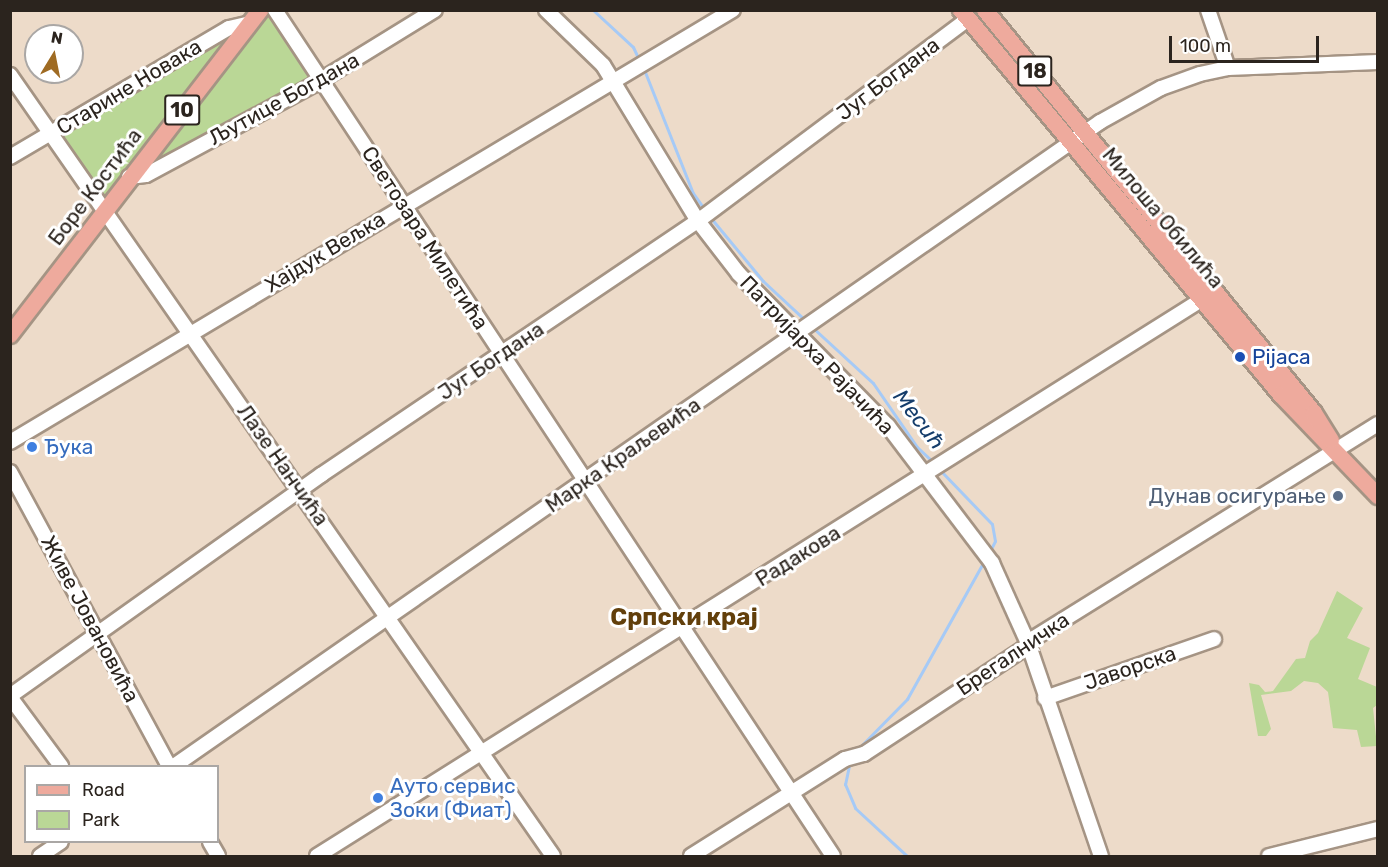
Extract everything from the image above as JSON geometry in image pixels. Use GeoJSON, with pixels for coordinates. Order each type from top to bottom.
{"type":"FeatureCollection","features":[{"type":"Feature","properties":{"kind":"main road","name":"Милоша Обилића"},"geometry":{"type":"LineString","coordinates":[[985,10],[1085,132],[1209,295]]}},
{"type":"Feature","properties":{"kind":"main road","name":"Милоша Обилића"},"geometry":{"type":"LineString","coordinates":[[964,15],[1070,140],[1314,413],[1336,449],[1377,496]]}},
{"type":"Feature","properties":{"kind":"main road","name":"Боре Костића"},"geometry":{"type":"LineString","coordinates":[[10,335],[129,177],[255,17]]}},
{"type":"Feature","properties":{"kind":"street","name":"Светозара Милетића"},"geometry":{"type":"LineString","coordinates":[[275,10],[833,856]]}},
{"type":"Feature","properties":{"kind":"street","name":"Љутице Богдана"},"geometry":{"type":"LineString","coordinates":[[129,177],[146,175],[322,80],[435,10]]}},
{"type":"Feature","properties":{"kind":"street","name":"Патријарха Рајачића"},"geometry":{"type":"LineString","coordinates":[[546,10],[614,82],[700,220],[739,274],[807,326],[883,420],[934,470],[992,564],[1028,643],[1101,856]]}},
{"type":"Feature","properties":{"kind":"street","name":"Хајдук Вељка"},"geometry":{"type":"LineString","coordinates":[[10,442],[402,205],[652,61],[733,10]]}},
{"type":"Feature","properties":{"kind":"street"},"geometry":{"type":"LineString","coordinates":[[1208,10],[1228,68]]}},
{"type":"Feature","properties":{"kind":"street","name":"Југ Богдана"},"geometry":{"type":"LineString","coordinates":[[10,696],[97,632],[299,491],[700,220],[964,15]]}},
{"type":"Feature","properties":{"kind":"street","name":"Старине Новака"},"geometry":{"type":"LineString","coordinates":[[10,157],[229,28],[255,17]]}},
{"type":"Feature","properties":{"kind":"street","name":"Марка Краљевића"},"geometry":{"type":"LineString","coordinates":[[175,765],[392,618],[1070,140],[1161,88],[1200,74],[1228,68],[1377,62]]}},
{"type":"Feature","properties":{"kind":"street","name":"Лазе Нанчића"},"geometry":{"type":"LineString","coordinates":[[10,75],[193,333],[299,491],[392,618],[553,856]]}},
{"type":"Feature","properties":{"kind":"street","name":"Радакова"},"geometry":{"type":"LineString","coordinates":[[317,856],[483,754],[1209,295]]}},
{"type":"Feature","properties":{"kind":"street","name":"Брегалничка"},"geometry":{"type":"LineString","coordinates":[[691,856],[845,759],[864,754],[1028,643],[1377,424]]}},
{"type":"Feature","properties":{"kind":"street","name":"Живе Јовановића"},"geometry":{"type":"LineString","coordinates":[[10,472],[168,765]]}},
{"type":"Feature","properties":{"kind":"street","name":"Јаворска"},"geometry":{"type":"LineString","coordinates":[[1045,698],[1214,639]]}},
{"type":"Feature","properties":{"kind":"street"},"geometry":{"type":"LineString","coordinates":[[10,696],[60,765]]}},
{"type":"Feature","properties":{"kind":"street"},"geometry":{"type":"LineString","coordinates":[[1269,856],[1377,829]]}},
{"type":"Feature","properties":{"kind":"street"},"geometry":{"type":"LineString","coordinates":[[45,855],[61,843]]}},
{"type":"Feature","properties":{"kind":"green space"},"geometry":{"type":"Polygon","coordinates":[[[266,13],[309,74],[309,80],[148,168],[266,13]]]}},
{"type":"Feature","properties":{"kind":"green space"},"geometry":{"type":"Polygon","coordinates":[[[230,30],[234,34],[104,199],[60,134],[230,30]]]}},
{"type":"Feature","properties":{"kind":"green space"},"geometry":{"type":"Polygon","coordinates":[[[1337,591],[1363,608],[1347,638],[1370,648],[1358,679],[1377,687],[1377,705],[1373,708],[1377,746],[1361,747],[1357,730],[1333,728],[1328,692],[1318,683],[1304,681],[1291,691],[1261,695],[1271,729],[1266,736],[1258,736],[1249,683],[1259,685],[1265,692],[1273,691],[1296,659],[1305,658],[1310,641],[1318,633],[1337,591]]]}},
{"type":"Feature","properties":{"kind":"waterway","name":"Месић"},"geometry":{"type":"LineString","coordinates":[[593,10],[633,47],[640,62]]}},
{"type":"Feature","properties":{"kind":"waterway","name":"Месић"},"geometry":{"type":"LineString","coordinates":[[643,67],[693,193],[705,210]]}},
{"type":"Feature","properties":{"kind":"waterway","name":"Месић"},"geometry":{"type":"LineString","coordinates":[[710,217],[763,281],[805,320]]}},
{"type":"Feature","properties":{"kind":"waterway","name":"Месић"},"geometry":{"type":"LineString","coordinates":[[812,327],[873,383],[917,447],[935,464]]}},
{"type":"Feature","properties":{"kind":"waterway","name":"Месић"},"geometry":{"type":"LineString","coordinates":[[939,469],[992,524],[995,541],[989,553]]}},
{"type":"Feature","properties":{"kind":"waterway","name":"Месић"},"geometry":{"type":"LineString","coordinates":[[854,753],[907,699],[984,561]]}},
{"type":"Feature","properties":{"kind":"waterway","name":"Месић"},"geometry":{"type":"LineString","coordinates":[[850,761],[845,784],[855,808],[907,856]]}},
{"type":"Feature","properties":{"kind":"place","name":"Pijaca"},"geometry":{"type":"Point","coordinates":[1240,357]}},
{"type":"Feature","properties":{"kind":"place","name":"Ђука"},"geometry":{"type":"Point","coordinates":[32,447]}},
{"type":"Feature","properties":{"kind":"place","name":"Дунав осигурање"},"geometry":{"type":"Point","coordinates":[1338,496]}},
{"type":"Feature","properties":{"kind":"place","name":"Ауто сервис Зоки (Фиат)"},"geometry":{"type":"Point","coordinates":[378,798]}},
{"type":"Feature","properties":{"kind":"district","name":"Српски крај"},"geometry":{"type":"Point","coordinates":[684,618]}}]}
